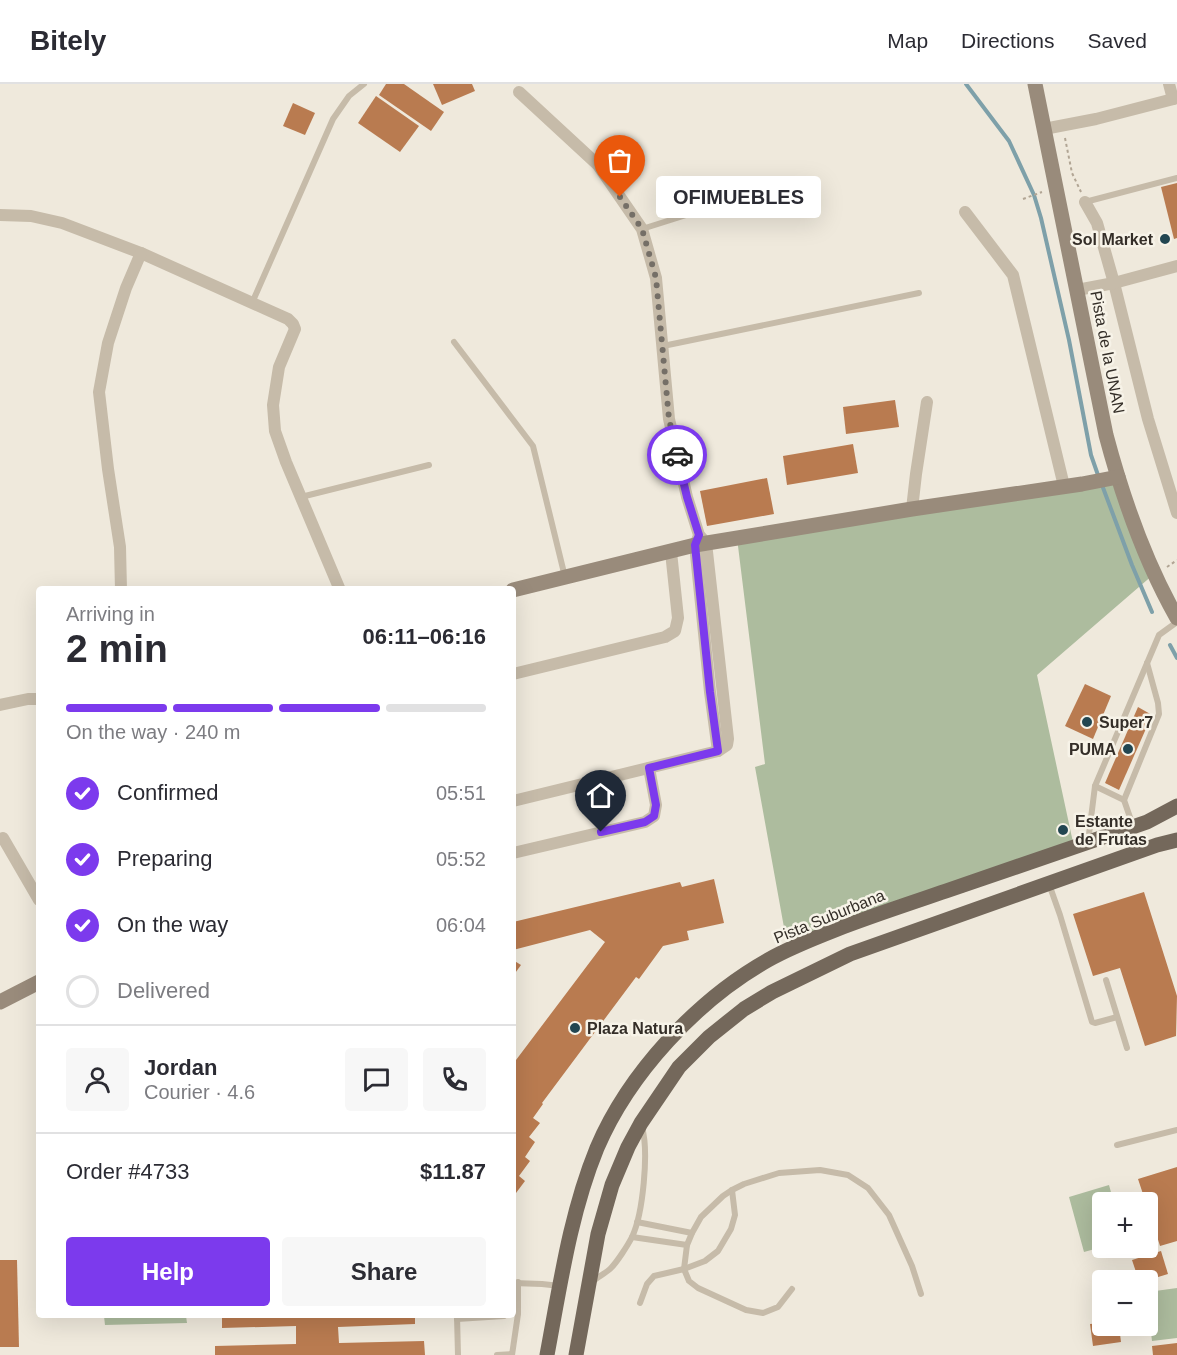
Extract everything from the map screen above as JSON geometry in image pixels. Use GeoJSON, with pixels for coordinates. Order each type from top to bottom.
{"type":"FeatureCollection","features":[{"type":"Feature","properties":{"kind":"main road","name":"Pista Suburbana"},"geometry":{"type":"LineString","coordinates":[[547,1355],[573,1226],[584,1182],[598,1146],[642,1072],[693,1015],[769,960],[813,939],[864,919],[1147,822],[1177,806]]}},
{"type":"Feature","properties":{"kind":"main road"},"geometry":{"type":"LineString","coordinates":[[576,1355],[598,1234],[612,1185],[641,1123],[679,1067],[709,1037],[772,992],[850,954],[1157,845],[1177,840]]}},
{"type":"Feature","properties":{"kind":"street","name":"Pista de la UNAN"},"geometry":{"type":"LineString","coordinates":[[1035,84],[1104,425],[1133,523],[1154,574],[1177,620]]}},
{"type":"Feature","properties":{"kind":"street"},"geometry":{"type":"LineString","coordinates":[[1044,129],[1096,119],[1175,98],[1169,84]]}},
{"type":"Feature","properties":{"kind":"street"},"geometry":{"type":"LineString","coordinates":[[516,800],[718,751],[710,692],[700,541],[669,419],[656,278],[642,229],[598,165],[519,92]]}},
{"type":"Feature","properties":{"kind":"street"},"geometry":{"type":"LineString","coordinates":[[1085,202],[1097,224],[1148,419],[1177,513]]}},
{"type":"Feature","properties":{"kind":"street"},"geometry":{"type":"LineString","coordinates":[[966,212],[1013,274],[1064,486]]}},
{"type":"Feature","properties":{"kind":"street"},"geometry":{"type":"LineString","coordinates":[[0,215],[31,216],[62,223],[141,253],[288,319],[293,324],[295,329],[279,367],[273,405],[275,431],[338,586]]}},
{"type":"Feature","properties":{"kind":"street"},"geometry":{"type":"LineString","coordinates":[[121,586],[120,548],[99,392],[108,344],[126,288],[141,253]]}},
{"type":"Feature","properties":{"kind":"street"},"geometry":{"type":"LineString","coordinates":[[1077,290],[1114,283],[1177,266]]}},
{"type":"Feature","properties":{"kind":"street"},"geometry":{"type":"LineString","coordinates":[[912,509],[915,474],[927,402]]}},
{"type":"Feature","properties":{"kind":"street"},"geometry":{"type":"LineString","coordinates":[[516,589],[671,552],[700,541],[1118,477]]}},
{"type":"Feature","properties":{"kind":"street"},"geometry":{"type":"LineString","coordinates":[[516,673],[665,638],[675,631],[678,618],[671,552]]}},
{"type":"Feature","properties":{"kind":"street"},"geometry":{"type":"LineString","coordinates":[[0,705],[36,699]]}},
{"type":"Feature","properties":{"kind":"street"},"geometry":{"type":"LineString","coordinates":[[516,852],[645,822],[654,816],[656,805],[649,768]]}},
{"type":"Feature","properties":{"kind":"street"},"geometry":{"type":"LineString","coordinates":[[3,838],[36,895]]}},
{"type":"Feature","properties":{"kind":"street"},"geometry":{"type":"LineString","coordinates":[[0,1002],[36,985]]}},
{"type":"Feature","properties":{"kind":"lane"},"geometry":{"type":"LineString","coordinates":[[252,303],[333,119],[349,96],[364,84]]}},
{"type":"Feature","properties":{"kind":"lane"},"geometry":{"type":"LineString","coordinates":[[1085,202],[1177,178]]}},
{"type":"Feature","properties":{"kind":"lane"},"geometry":{"type":"LineString","coordinates":[[642,229],[721,204]]}},
{"type":"Feature","properties":{"kind":"lane"},"geometry":{"type":"LineString","coordinates":[[662,346],[919,293]]}},
{"type":"Feature","properties":{"kind":"lane"},"geometry":{"type":"LineString","coordinates":[[454,342],[533,446],[565,578]]}},
{"type":"Feature","properties":{"kind":"lane"},"geometry":{"type":"LineString","coordinates":[[301,497],[429,465]]}},
{"type":"Feature","properties":{"kind":"lane"},"geometry":{"type":"LineString","coordinates":[[1088,842],[1095,786],[1159,635],[1177,620]]}},
{"type":"Feature","properties":{"kind":"lane"},"geometry":{"type":"LineString","coordinates":[[1133,827],[1124,800],[1159,714],[1147,663]]}},
{"type":"Feature","properties":{"kind":"lane"},"geometry":{"type":"LineString","coordinates":[[1095,786],[1124,800]]}},
{"type":"Feature","properties":{"kind":"lane"},"geometry":{"type":"LineString","coordinates":[[1049,883],[1092,1022],[1117,1017]]}},
{"type":"Feature","properties":{"kind":"lane"},"geometry":{"type":"LineString","coordinates":[[1106,980],[1127,1048]]}},
{"type":"Feature","properties":{"kind":"lane"},"geometry":{"type":"LineString","coordinates":[[589,1284],[611,1268],[632,1237],[645,1177],[645,1138],[641,1123]]}},
{"type":"Feature","properties":{"kind":"lane"},"geometry":{"type":"LineString","coordinates":[[1117,1145],[1177,1130]]}},
{"type":"Feature","properties":{"kind":"lane"},"geometry":{"type":"LineString","coordinates":[[792,1289],[778,1307],[763,1313],[747,1310],[698,1288],[689,1281],[684,1269],[687,1245],[701,1217],[732,1190],[779,1173],[820,1170],[848,1175],[868,1188],[889,1215],[912,1266],[921,1294]]}},
{"type":"Feature","properties":{"kind":"lane"},"geometry":{"type":"LineString","coordinates":[[640,1303],[647,1284],[654,1276],[684,1269],[705,1260],[718,1251],[731,1229],[735,1215],[732,1190]]}},
{"type":"Feature","properties":{"kind":"lane"},"geometry":{"type":"LineString","coordinates":[[637,1221],[692,1233]]}},
{"type":"Feature","properties":{"kind":"lane"},"geometry":{"type":"LineString","coordinates":[[632,1237],[687,1245]]}},
{"type":"Feature","properties":{"kind":"lane"},"geometry":{"type":"LineString","coordinates":[[516,1315],[516,1282],[561,1286]]}},
{"type":"Feature","properties":{"kind":"lane"},"geometry":{"type":"LineString","coordinates":[[457,1318],[458,1355]]}},
{"type":"Feature","properties":{"kind":"lane"},"geometry":{"type":"LineString","coordinates":[[497,1355],[512,1354],[516,1318]]}},
{"type":"Feature","properties":{"kind":"path"},"geometry":{"type":"LineString","coordinates":[[1063,126],[1072,173],[1085,202]]}},
{"type":"Feature","properties":{"kind":"path"},"geometry":{"type":"LineString","coordinates":[[1023,199],[1042,192]]}},
{"type":"Feature","properties":{"kind":"green space"},"geometry":{"type":"Polygon","coordinates":[[[1118,477],[1154,574],[1037,675],[1074,847],[792,948],[785,933],[755,767],[765,764],[737,538],[1118,477]]]}},
{"type":"Feature","properties":{"kind":"green space"},"geometry":{"type":"Polygon","coordinates":[[[1109,1185],[1111,1192],[1092,1192],[1092,1250],[1084,1252],[1069,1197],[1109,1185]]]}},
{"type":"Feature","properties":{"kind":"green space"},"geometry":{"type":"Polygon","coordinates":[[[1177,1288],[1177,1338],[1152,1341],[1151,1336],[1158,1336],[1158,1291],[1177,1288]]]}},
{"type":"Feature","properties":{"kind":"green space"},"geometry":{"type":"Polygon","coordinates":[[[104,1318],[186,1318],[187,1323],[105,1325],[104,1318]]]}},
{"type":"Feature","properties":{"kind":"building"},"geometry":{"type":"Polygon","coordinates":[[[386,84],[404,84],[444,112],[431,131],[379,95],[386,84]]]}},
{"type":"Feature","properties":{"kind":"building"},"geometry":{"type":"Polygon","coordinates":[[[433,84],[472,84],[475,91],[442,105],[433,84]]]}},
{"type":"Feature","properties":{"kind":"building"},"geometry":{"type":"Polygon","coordinates":[[[376,96],[419,126],[400,152],[358,123],[376,96]]]}},
{"type":"Feature","properties":{"kind":"building"},"geometry":{"type":"Polygon","coordinates":[[[293,103],[315,113],[305,135],[283,126],[293,103]]]}},
{"type":"Feature","properties":{"kind":"building"},"geometry":{"type":"Polygon","coordinates":[[[1177,183],[1177,238],[1174,239],[1161,187],[1177,183]]]}},
{"type":"Feature","properties":{"kind":"building"},"geometry":{"type":"Polygon","coordinates":[[[895,400],[899,427],[846,434],[843,407],[895,400]]]}},
{"type":"Feature","properties":{"kind":"building"},"geometry":{"type":"Polygon","coordinates":[[[853,444],[858,473],[787,485],[783,456],[853,444]]]}},
{"type":"Feature","properties":{"kind":"building"},"geometry":{"type":"Polygon","coordinates":[[[767,478],[774,514],[707,526],[700,491],[767,478]]]}},
{"type":"Feature","properties":{"kind":"building"},"geometry":{"type":"Polygon","coordinates":[[[1085,684],[1111,696],[1093,739],[1065,726],[1085,684]]]}},
{"type":"Feature","properties":{"kind":"building","name":"PUMA"},"geometry":{"type":"Polygon","coordinates":[[[1138,707],[1152,715],[1119,790],[1105,783],[1138,707]]]}},
{"type":"Feature","properties":{"kind":"building"},"geometry":{"type":"Polygon","coordinates":[[[714,879],[724,923],[687,931],[689,940],[663,946],[639,979],[636,977],[533,1118],[540,1123],[529,1137],[535,1142],[525,1157],[530,1161],[519,1176],[525,1181],[516,1193],[516,1060],[605,942],[590,930],[516,949],[516,921],[680,882],[682,887],[714,879]]]}},
{"type":"Feature","properties":{"kind":"building"},"geometry":{"type":"Polygon","coordinates":[[[1144,892],[1177,996],[1176,1036],[1145,1046],[1120,968],[1093,976],[1073,914],[1144,892]]]}},
{"type":"Feature","properties":{"kind":"building"},"geometry":{"type":"Polygon","coordinates":[[[516,962],[521,965],[516,972],[516,962]]]}},
{"type":"Feature","properties":{"kind":"building"},"geometry":{"type":"Polygon","coordinates":[[[1177,1167],[1177,1241],[1160,1246],[1158,1192],[1142,1192],[1138,1179],[1177,1167]]]}},
{"type":"Feature","properties":{"kind":"building"},"geometry":{"type":"Polygon","coordinates":[[[1161,1251],[1168,1274],[1158,1277],[1158,1270],[1135,1270],[1132,1260],[1158,1258],[1158,1252],[1161,1251]]]}},
{"type":"Feature","properties":{"kind":"building"},"geometry":{"type":"Polygon","coordinates":[[[0,1260],[17,1260],[19,1347],[0,1347],[0,1260]]]}},
{"type":"Feature","properties":{"kind":"building"},"geometry":{"type":"Polygon","coordinates":[[[222,1318],[415,1318],[415,1324],[338,1327],[339,1343],[424,1341],[425,1355],[215,1355],[215,1346],[296,1344],[296,1326],[222,1328],[222,1318]]]}},
{"type":"Feature","properties":{"kind":"building"},"geometry":{"type":"Polygon","coordinates":[[[1090,1324],[1092,1324],[1092,1336],[1120,1336],[1121,1342],[1093,1346],[1090,1324]]]}},
{"type":"Feature","properties":{"kind":"building"},"geometry":{"type":"Polygon","coordinates":[[[1177,1343],[1177,1355],[1153,1355],[1152,1346],[1177,1343]]]}},
{"type":"Feature","properties":{"kind":"waterway"},"geometry":{"type":"LineString","coordinates":[[966,84],[1009,141],[1034,195],[1069,340],[1091,455],[1099,478]]}},
{"type":"Feature","properties":{"kind":"waterway"},"geometry":{"type":"LineString","coordinates":[[1102,485],[1152,612]]}},
{"type":"Feature","properties":{"kind":"waterway"},"geometry":{"type":"LineString","coordinates":[[1170,645],[1177,658]]}},
{"type":"Feature","properties":{"kind":"way so far"},"geometry":{"type":"LineString","coordinates":[[620,197],[642,229],[656,278],[669,419],[677,455]]}},
{"type":"Feature","properties":{"kind":"place","name":"OFIMUEBLES"},"geometry":{"type":"Point","coordinates":[620,197]}},
{"type":"Feature","properties":{"kind":"place","name":"Sol Market"},"geometry":{"type":"Point","coordinates":[1165,239]}},
{"type":"Feature","properties":{"kind":"place","name":"Super7"},"geometry":{"type":"Point","coordinates":[1087,722]}},
{"type":"Feature","properties":{"kind":"place","name":"PUMA"},"geometry":{"type":"Point","coordinates":[1128,749]}},
{"type":"Feature","properties":{"kind":"place","name":"Estante de Frutas"},"geometry":{"type":"Point","coordinates":[1063,830]}},
{"type":"Feature","properties":{"kind":"place","name":"Plaza Natura"},"geometry":{"type":"Point","coordinates":[575,1028]}},
{"type":"Feature","properties":{"kind":"route"},"geometry":{"type":"LineString","coordinates":[[601,832],[645,822],[654,816],[656,805],[649,768],[718,751],[695,545],[699,535],[677,455]]}}]}
